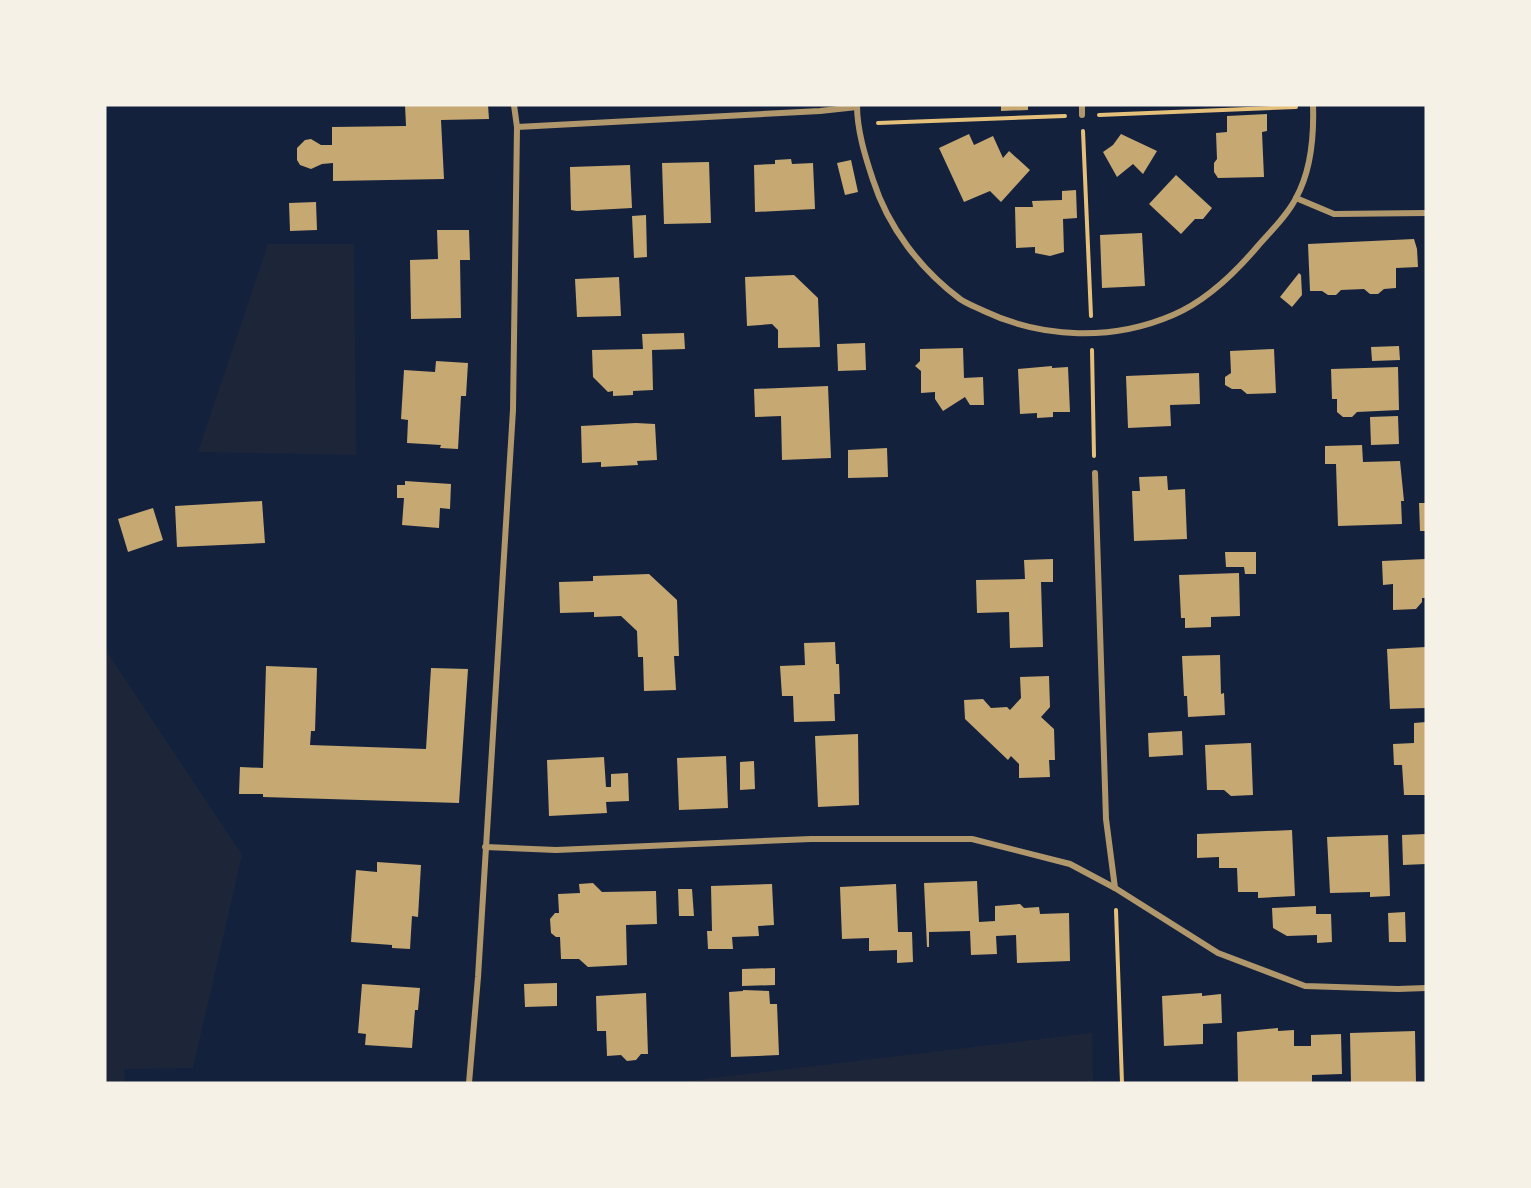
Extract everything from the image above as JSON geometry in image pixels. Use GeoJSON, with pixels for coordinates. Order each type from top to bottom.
{"type":"FeatureCollection","features":[{"type":"Feature","properties":{"kind":"street"},"geometry":{"type":"LineString","coordinates":[[470,1083],[513,410],[517,127],[513,105]]}},
{"type":"Feature","properties":{"kind":"street"},"geometry":{"type":"LineString","coordinates":[[1082,105],[1082,116]]}},
{"type":"Feature","properties":{"kind":"street"},"geometry":{"type":"LineString","coordinates":[[517,127],[808,112],[857,106],[865,156],[878,196],[893,228],[933,276],[961,300],[1001,319],[1044,331],[1092,334],[1139,328],[1175,315],[1208,294],[1238,270],[1296,198],[1307,167],[1312,136],[1313,105]]}},
{"type":"Feature","properties":{"kind":"street"},"geometry":{"type":"LineString","coordinates":[[1296,198],[1334,214],[1426,213]]}},
{"type":"Feature","properties":{"kind":"street"},"geometry":{"type":"LineString","coordinates":[[1095,473],[1106,819],[1115,888]]}},
{"type":"Feature","properties":{"kind":"street"},"geometry":{"type":"LineString","coordinates":[[485,847],[556,850],[811,839],[972,839],[1070,864],[1115,888],[1218,953],[1305,986],[1426,988]]}},
{"type":"Feature","properties":{"kind":"path"},"geometry":{"type":"LineString","coordinates":[[1082,116],[1092,334],[1095,473]]}},
{"type":"Feature","properties":{"kind":"path"},"geometry":{"type":"LineString","coordinates":[[1115,888],[1122,1083]]}},
{"type":"Feature","properties":{"kind":"shaded area"},"geometry":{"type":"Polygon","coordinates":[[[268,244],[354,244],[356,455],[198,452],[268,244]]]}},
{"type":"Feature","properties":{"kind":"shaded area"},"geometry":{"type":"Polygon","coordinates":[[[105,649],[242,855],[193,1068],[124,1069],[125,1083],[105,1083],[105,649]]]}},
{"type":"Feature","properties":{"kind":"shaded area"},"geometry":{"type":"Polygon","coordinates":[[[1092,1033],[1093,1083],[672,1083],[1092,1033]]]}},
{"type":"Feature","properties":{"kind":"building"},"geometry":{"type":"Polygon","coordinates":[[[405,105],[488,105],[489,119],[441,120],[444,179],[333,181],[333,163],[322,164],[311,169],[300,165],[297,160],[297,148],[305,140],[311,139],[321,145],[332,145],[332,127],[406,126],[405,105]]]}},
{"type":"Feature","properties":{"kind":"building"},"geometry":{"type":"Polygon","coordinates":[[[1001,105],[1028,105],[1028,110],[1001,111],[1001,105]]]}},
{"type":"Feature","properties":{"kind":"building"},"geometry":{"type":"Polygon","coordinates":[[[1267,114],[1267,131],[1262,132],[1264,177],[1218,178],[1214,172],[1214,163],[1217,159],[1216,133],[1227,132],[1227,116],[1267,114]]]}},
{"type":"Feature","properties":{"kind":"building"},"geometry":{"type":"Polygon","coordinates":[[[969,134],[974,145],[993,136],[1003,158],[1009,151],[1030,170],[1001,202],[990,191],[964,202],[939,148],[969,134]]]}},
{"type":"Feature","properties":{"kind":"building"},"geometry":{"type":"Polygon","coordinates":[[[1121,134],[1157,151],[1143,174],[1133,164],[1117,177],[1103,152],[1113,145],[1121,134]]]}},
{"type":"Feature","properties":{"kind":"building"},"geometry":{"type":"Polygon","coordinates":[[[791,159],[792,164],[813,163],[815,209],[755,212],[754,165],[775,164],[775,160],[791,159]]]}},
{"type":"Feature","properties":{"kind":"building"},"geometry":{"type":"Polygon","coordinates":[[[851,160],[858,192],[845,195],[837,163],[851,160]]]}},
{"type":"Feature","properties":{"kind":"building"},"geometry":{"type":"Polygon","coordinates":[[[709,162],[711,223],[664,224],[662,163],[709,162]]]}},
{"type":"Feature","properties":{"kind":"building"},"geometry":{"type":"Polygon","coordinates":[[[630,165],[632,208],[571,210],[570,167],[630,165]]]}},
{"type":"Feature","properties":{"kind":"building"},"geometry":{"type":"Polygon","coordinates":[[[1176,175],[1212,208],[1203,219],[1195,219],[1181,234],[1149,204],[1176,175]]]}},
{"type":"Feature","properties":{"kind":"building"},"geometry":{"type":"Polygon","coordinates":[[[1076,190],[1077,218],[1063,219],[1064,252],[1050,256],[1035,253],[1035,247],[1016,248],[1015,207],[1033,207],[1032,201],[1062,200],[1062,191],[1076,190]]]}},
{"type":"Feature","properties":{"kind":"building"},"geometry":{"type":"Polygon","coordinates":[[[316,202],[317,230],[290,231],[289,203],[316,202]]]}},
{"type":"Feature","properties":{"kind":"building"},"geometry":{"type":"Polygon","coordinates":[[[646,215],[647,257],[634,258],[632,216],[646,215]]]}},
{"type":"Feature","properties":{"kind":"building"},"geometry":{"type":"Polygon","coordinates":[[[437,230],[469,230],[470,260],[460,260],[461,318],[411,319],[410,260],[438,259],[437,230]]]}},
{"type":"Feature","properties":{"kind":"building"},"geometry":{"type":"Polygon","coordinates":[[[1142,233],[1145,286],[1102,288],[1100,235],[1142,233]]]}},
{"type":"Feature","properties":{"kind":"building"},"geometry":{"type":"Polygon","coordinates":[[[1414,239],[1418,267],[1396,268],[1396,288],[1384,289],[1378,294],[1370,294],[1364,289],[1341,290],[1336,295],[1328,295],[1322,291],[1310,291],[1308,244],[1414,239]]]}},
{"type":"Feature","properties":{"kind":"building"},"geometry":{"type":"Polygon","coordinates":[[[1299,273],[1302,295],[1292,307],[1280,297],[1299,273]]]}},
{"type":"Feature","properties":{"kind":"building"},"geometry":{"type":"Polygon","coordinates":[[[794,275],[818,298],[820,347],[778,348],[778,330],[772,324],[747,326],[745,277],[794,275]]]}},
{"type":"Feature","properties":{"kind":"building"},"geometry":{"type":"Polygon","coordinates":[[[619,277],[621,316],[577,317],[575,279],[619,277]]]}},
{"type":"Feature","properties":{"kind":"building"},"geometry":{"type":"Polygon","coordinates":[[[684,333],[685,349],[652,350],[653,390],[633,391],[633,395],[613,396],[613,391],[608,392],[593,377],[592,350],[643,349],[642,334],[684,333]]]}},
{"type":"Feature","properties":{"kind":"building"},"geometry":{"type":"Polygon","coordinates":[[[865,343],[866,370],[838,371],[837,344],[865,343]]]}},
{"type":"Feature","properties":{"kind":"building"},"geometry":{"type":"Polygon","coordinates":[[[1399,346],[1400,360],[1372,361],[1371,347],[1399,346]]]}},
{"type":"Feature","properties":{"kind":"building"},"geometry":{"type":"Polygon","coordinates":[[[963,348],[964,378],[983,377],[984,405],[970,405],[965,397],[943,411],[935,399],[935,392],[921,393],[921,371],[915,366],[920,361],[920,349],[963,348]]]}},
{"type":"Feature","properties":{"kind":"building"},"geometry":{"type":"Polygon","coordinates":[[[1274,349],[1276,393],[1247,394],[1241,389],[1232,389],[1225,385],[1225,377],[1231,373],[1230,351],[1274,349]]]}},
{"type":"Feature","properties":{"kind":"building"},"geometry":{"type":"Polygon","coordinates":[[[436,361],[468,363],[466,396],[461,396],[458,449],[440,448],[441,445],[407,443],[408,420],[401,419],[404,370],[435,372],[436,361]]]}},
{"type":"Feature","properties":{"kind":"building"},"geometry":{"type":"Polygon","coordinates":[[[1052,366],[1052,368],[1068,367],[1070,412],[1053,412],[1053,417],[1037,418],[1037,413],[1020,414],[1018,369],[1052,366]]]}},
{"type":"Feature","properties":{"kind":"building"},"geometry":{"type":"Polygon","coordinates":[[[1398,367],[1399,410],[1357,412],[1352,417],[1343,417],[1337,412],[1337,399],[1332,399],[1331,369],[1398,367]]]}},
{"type":"Feature","properties":{"kind":"building"},"geometry":{"type":"Polygon","coordinates":[[[1199,373],[1200,404],[1170,405],[1171,426],[1128,428],[1126,376],[1199,373]]]}},
{"type":"Feature","properties":{"kind":"building"},"geometry":{"type":"Polygon","coordinates":[[[828,386],[831,458],[782,460],[781,416],[755,417],[754,389],[828,386]]]}},
{"type":"Feature","properties":{"kind":"building"},"geometry":{"type":"Polygon","coordinates":[[[1398,416],[1399,444],[1371,445],[1370,417],[1398,416]]]}},
{"type":"Feature","properties":{"kind":"building"},"geometry":{"type":"Polygon","coordinates":[[[655,424],[657,460],[637,461],[638,465],[601,467],[601,462],[582,463],[581,426],[655,424]]]}},
{"type":"Feature","properties":{"kind":"building"},"geometry":{"type":"Polygon","coordinates":[[[1362,445],[1363,462],[1400,461],[1404,501],[1401,501],[1402,524],[1338,526],[1336,464],[1325,464],[1325,446],[1362,445]]]}},
{"type":"Feature","properties":{"kind":"building"},"geometry":{"type":"Polygon","coordinates":[[[887,448],[888,477],[848,478],[848,450],[887,448]]]}},
{"type":"Feature","properties":{"kind":"building"},"geometry":{"type":"Polygon","coordinates":[[[1167,476],[1168,490],[1185,489],[1187,539],[1134,541],[1132,491],[1140,491],[1139,477],[1167,476]]]}},
{"type":"Feature","properties":{"kind":"building"},"geometry":{"type":"Polygon","coordinates":[[[405,481],[451,484],[450,509],[440,508],[439,528],[402,525],[404,498],[397,498],[397,485],[405,485],[405,481]]]}},
{"type":"Feature","properties":{"kind":"building"},"geometry":{"type":"Polygon","coordinates":[[[262,501],[265,543],[177,547],[175,506],[262,501]]]}},
{"type":"Feature","properties":{"kind":"building"},"geometry":{"type":"Polygon","coordinates":[[[1419,503],[1426,503],[1426,531],[1420,531],[1419,503]]]}},
{"type":"Feature","properties":{"kind":"building"},"geometry":{"type":"Polygon","coordinates":[[[153,508],[163,540],[128,552],[118,519],[153,508]]]}},
{"type":"Feature","properties":{"kind":"building"},"geometry":{"type":"Polygon","coordinates":[[[1225,552],[1256,552],[1256,574],[1245,574],[1244,567],[1226,567],[1225,552]]]}},
{"type":"Feature","properties":{"kind":"building"},"geometry":{"type":"Polygon","coordinates":[[[1053,559],[1053,582],[1041,582],[1043,647],[1010,648],[1009,612],[977,613],[976,580],[1025,579],[1024,560],[1053,559]]]}},
{"type":"Feature","properties":{"kind":"building"},"geometry":{"type":"Polygon","coordinates":[[[1426,559],[1426,598],[1422,598],[1422,602],[1416,609],[1393,610],[1393,584],[1383,585],[1382,561],[1426,559]]]}},
{"type":"Feature","properties":{"kind":"building"},"geometry":{"type":"Polygon","coordinates":[[[1239,573],[1240,616],[1211,617],[1211,627],[1185,628],[1185,618],[1181,618],[1179,575],[1239,573]]]}},
{"type":"Feature","properties":{"kind":"building"},"geometry":{"type":"Polygon","coordinates":[[[649,574],[677,600],[679,656],[674,656],[676,690],[644,691],[643,657],[638,657],[637,631],[621,616],[594,617],[594,612],[560,613],[559,582],[593,581],[593,576],[649,574]]]}},
{"type":"Feature","properties":{"kind":"building"},"geometry":{"type":"Polygon","coordinates":[[[835,642],[836,664],[839,664],[840,694],[834,694],[835,721],[794,722],[793,696],[782,696],[780,666],[805,665],[804,643],[835,642]]]}},
{"type":"Feature","properties":{"kind":"building"},"geometry":{"type":"Polygon","coordinates":[[[1426,647],[1426,708],[1390,709],[1387,649],[1426,647]]]}},
{"type":"Feature","properties":{"kind":"building"},"geometry":{"type":"Polygon","coordinates":[[[1220,655],[1221,694],[1224,693],[1225,715],[1188,717],[1187,696],[1184,696],[1182,656],[1220,655]]]}},
{"type":"Feature","properties":{"kind":"building"},"geometry":{"type":"Polygon","coordinates":[[[266,666],[317,668],[315,731],[311,731],[310,745],[426,749],[431,668],[468,669],[459,803],[263,797],[263,794],[239,794],[240,767],[263,768],[266,666]]]}},
{"type":"Feature","properties":{"kind":"building"},"geometry":{"type":"Polygon","coordinates":[[[1049,676],[1050,707],[1041,717],[1054,729],[1055,760],[1049,760],[1050,777],[1019,778],[1019,764],[1011,756],[1008,760],[965,719],[964,700],[983,699],[991,708],[1007,707],[1010,710],[1021,698],[1020,677],[1049,676]]]}},
{"type":"Feature","properties":{"kind":"building"},"geometry":{"type":"Polygon","coordinates":[[[1426,722],[1426,795],[1404,795],[1402,765],[1394,765],[1393,744],[1414,743],[1414,723],[1426,722]]]}},
{"type":"Feature","properties":{"kind":"building"},"geometry":{"type":"Polygon","coordinates":[[[1182,731],[1183,755],[1149,757],[1148,733],[1182,731]]]}},
{"type":"Feature","properties":{"kind":"building"},"geometry":{"type":"Polygon","coordinates":[[[858,734],[859,805],[818,807],[815,736],[858,734]]]}},
{"type":"Feature","properties":{"kind":"building"},"geometry":{"type":"Polygon","coordinates":[[[1251,743],[1253,795],[1231,796],[1224,790],[1207,790],[1205,745],[1251,743]]]}},
{"type":"Feature","properties":{"kind":"building"},"geometry":{"type":"Polygon","coordinates":[[[726,756],[728,808],[679,810],[677,758],[726,756]]]}},
{"type":"Feature","properties":{"kind":"building"},"geometry":{"type":"Polygon","coordinates":[[[604,757],[606,787],[611,787],[611,774],[628,773],[629,801],[606,802],[607,813],[549,816],[547,760],[604,757]]]}},
{"type":"Feature","properties":{"kind":"building"},"geometry":{"type":"Polygon","coordinates":[[[754,761],[755,789],[740,790],[740,762],[754,761]]]}},
{"type":"Feature","properties":{"kind":"building"},"geometry":{"type":"Polygon","coordinates":[[[1292,830],[1295,896],[1258,898],[1258,892],[1238,892],[1237,868],[1219,868],[1219,857],[1197,858],[1197,834],[1292,830]]]}},
{"type":"Feature","properties":{"kind":"building"},"geometry":{"type":"Polygon","coordinates":[[[1426,834],[1426,864],[1403,865],[1402,835],[1426,834]]]}},
{"type":"Feature","properties":{"kind":"building"},"geometry":{"type":"Polygon","coordinates":[[[1388,835],[1390,896],[1370,897],[1370,892],[1330,893],[1327,837],[1388,835]]]}},
{"type":"Feature","properties":{"kind":"building"},"geometry":{"type":"Polygon","coordinates":[[[377,862],[421,865],[418,917],[412,916],[410,949],[392,948],[392,945],[351,942],[356,870],[377,872],[377,862]]]}},
{"type":"Feature","properties":{"kind":"building"},"geometry":{"type":"Polygon","coordinates":[[[977,881],[979,922],[995,921],[995,906],[1020,904],[1024,908],[1039,907],[1040,914],[1069,913],[1070,961],[1017,963],[1016,935],[996,936],[997,954],[971,955],[970,931],[929,932],[929,947],[927,947],[924,883],[977,881]]]}},
{"type":"Feature","properties":{"kind":"building"},"geometry":{"type":"Polygon","coordinates":[[[593,883],[602,892],[656,891],[657,924],[626,925],[627,965],[588,967],[579,959],[561,959],[560,937],[551,933],[550,919],[555,913],[559,913],[558,894],[580,893],[579,884],[593,883]]]}},
{"type":"Feature","properties":{"kind":"building"},"geometry":{"type":"Polygon","coordinates":[[[772,884],[774,925],[758,926],[759,936],[732,937],[733,949],[708,949],[707,931],[712,931],[711,886],[772,884]]]}},
{"type":"Feature","properties":{"kind":"building"},"geometry":{"type":"Polygon","coordinates":[[[896,884],[898,932],[912,932],[913,962],[897,963],[897,950],[869,951],[869,938],[842,939],[840,887],[896,884]]]}},
{"type":"Feature","properties":{"kind":"building"},"geometry":{"type":"Polygon","coordinates":[[[678,889],[692,889],[694,916],[679,916],[678,889]]]}},
{"type":"Feature","properties":{"kind":"building"},"geometry":{"type":"Polygon","coordinates":[[[1316,906],[1316,914],[1331,914],[1332,942],[1317,943],[1317,935],[1287,936],[1273,928],[1272,908],[1316,906]]]}},
{"type":"Feature","properties":{"kind":"building"},"geometry":{"type":"Polygon","coordinates":[[[1405,912],[1406,942],[1389,942],[1388,913],[1405,912]]]}},
{"type":"Feature","properties":{"kind":"building"},"geometry":{"type":"Polygon","coordinates":[[[775,968],[775,985],[742,986],[742,969],[775,968]]]}},
{"type":"Feature","properties":{"kind":"building"},"geometry":{"type":"Polygon","coordinates":[[[557,983],[557,1006],[525,1007],[524,984],[557,983]]]}},
{"type":"Feature","properties":{"kind":"building"},"geometry":{"type":"Polygon","coordinates":[[[362,984],[420,988],[418,1010],[415,1010],[412,1048],[365,1045],[366,1034],[358,1033],[362,984]]]}},
{"type":"Feature","properties":{"kind":"building"},"geometry":{"type":"Polygon","coordinates":[[[769,991],[770,1004],[777,1004],[779,1055],[731,1057],[729,992],[769,991]]]}},
{"type":"Feature","properties":{"kind":"building"},"geometry":{"type":"Polygon","coordinates":[[[646,993],[648,1054],[641,1054],[636,1060],[627,1061],[621,1055],[607,1056],[606,1031],[597,1031],[596,996],[646,993]]]}},
{"type":"Feature","properties":{"kind":"building"},"geometry":{"type":"Polygon","coordinates":[[[1202,993],[1202,996],[1221,994],[1222,1023],[1203,1024],[1203,1044],[1164,1046],[1162,996],[1202,993]]]}},
{"type":"Feature","properties":{"kind":"building"},"geometry":{"type":"Polygon","coordinates":[[[1278,1028],[1278,1031],[1294,1030],[1294,1046],[1311,1046],[1311,1035],[1341,1034],[1342,1074],[1312,1075],[1312,1082],[1238,1083],[1237,1032],[1278,1028]]]}},
{"type":"Feature","properties":{"kind":"building"},"geometry":{"type":"Polygon","coordinates":[[[1415,1031],[1416,1083],[1351,1083],[1350,1033],[1415,1031]]]}}]}
